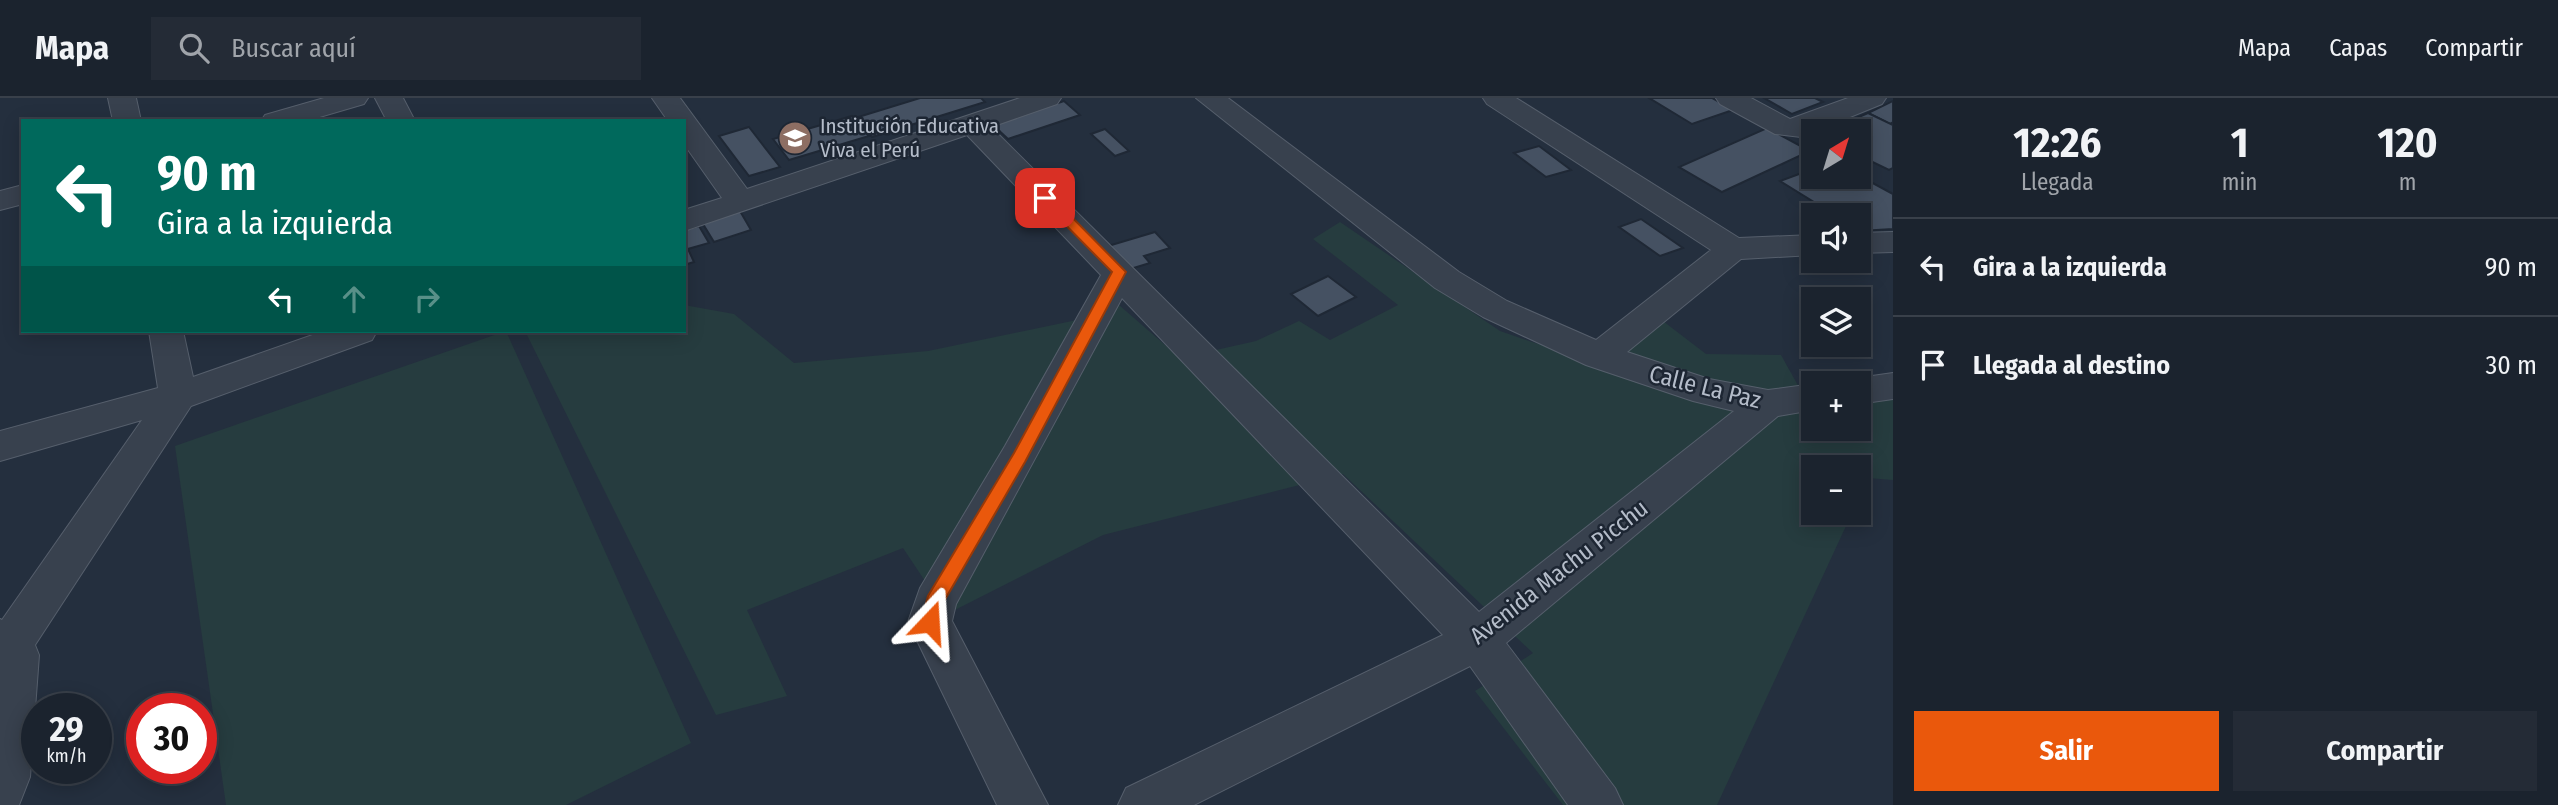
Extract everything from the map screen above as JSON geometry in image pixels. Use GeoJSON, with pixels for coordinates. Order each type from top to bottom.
{"type":"FeatureCollection","features":[{"type":"Feature","properties":{"kind":"street"},"geometry":{"type":"LineString","coordinates":[[122,98],[127,119]]}},
{"type":"Feature","properties":{"kind":"street"},"geometry":{"type":"LineString","coordinates":[[282,119],[354,98]]}},
{"type":"Feature","properties":{"kind":"street"},"geometry":{"type":"LineString","coordinates":[[389,98],[400,119]]}},
{"type":"Feature","properties":{"kind":"street"},"geometry":{"type":"LineString","coordinates":[[666,98],[681,119]]}},
{"type":"Feature","properties":{"kind":"street"},"geometry":{"type":"LineString","coordinates":[[686,220],[1047,98]]}},
{"type":"Feature","properties":{"kind":"street","name":"Calle La Paz"},"geometry":{"type":"LineString","coordinates":[[1210,98],[1447,280],[1495,309],[1599,356],[1696,389],[1768,404],[1801,399]]}},
{"type":"Feature","properties":{"kind":"street"},"geometry":{"type":"LineString","coordinates":[[1497,98],[1733,249],[1801,246]]}},
{"type":"Feature","properties":{"kind":"street"},"geometry":{"type":"LineString","coordinates":[[1730,98],[1785,128],[1801,128],[1872,98]]}},
{"type":"Feature","properties":{"kind":"street"},"geometry":{"type":"LineString","coordinates":[[971,123],[1478,640],[1598,805]]}},
{"type":"Feature","properties":{"kind":"street"},"geometry":{"type":"LineString","coordinates":[[686,126],[741,202]]}},
{"type":"Feature","properties":{"kind":"street"},"geometry":{"type":"LineString","coordinates":[[0,201],[21,195]]}},
{"type":"Feature","properties":{"kind":"street"},"geometry":{"type":"LineString","coordinates":[[1871,243],[1893,242]]}},
{"type":"Feature","properties":{"kind":"street"},"geometry":{"type":"LineString","coordinates":[[1599,356],[1733,249]]}},
{"type":"Feature","properties":{"kind":"street"},"geometry":{"type":"LineString","coordinates":[[1023,805],[930,622],[935,601],[1019,457],[1119,272]]}},
{"type":"Feature","properties":{"kind":"street"},"geometry":{"type":"LineString","coordinates":[[0,792],[6,777],[17,655],[6,641],[178,396],[166,333]]}},
{"type":"Feature","properties":{"kind":"street"},"geometry":{"type":"LineString","coordinates":[[0,446],[178,396],[354,333]]}},
{"type":"Feature","properties":{"kind":"street"},"geometry":{"type":"LineString","coordinates":[[1871,389],[1893,386]]}},
{"type":"Feature","properties":{"kind":"street","name":"Avenida Machu Picchu"},"geometry":{"type":"LineString","coordinates":[[1143,805],[1478,640],[1768,404]]}},
{"type":"Feature","properties":{"kind":"green space"},"geometry":{"type":"Polygon","coordinates":[[[1340,222],[1500,331],[1538,344],[1626,350],[1659,318],[1706,354],[1781,355],[1801,389],[1801,441],[1871,441],[1871,394],[1893,395],[1893,480],[1871,478],[1871,455],[1801,455],[1801,525],[1846,525],[1717,805],[1563,805],[1475,691],[1533,653],[1343,474],[1103,535],[947,614],[903,548],[747,610],[787,696],[716,715],[526,333],[686,333],[686,305],[734,314],[794,363],[928,351],[1096,316],[1119,305],[1180,358],[1256,341],[1299,321],[1330,340],[1398,305],[1313,239],[1340,222]]]}},
{"type":"Feature","properties":{"kind":"green space"},"geometry":{"type":"Polygon","coordinates":[[[500,333],[507,333],[691,743],[566,805],[226,805],[217,742],[217,693],[210,693],[175,446],[500,333]]]}},
{"type":"Feature","properties":{"kind":"building"},"geometry":{"type":"Polygon","coordinates":[[[920,98],[981,98],[985,102],[872,137],[855,118],[920,98]]]}},
{"type":"Feature","properties":{"kind":"building"},"geometry":{"type":"Polygon","coordinates":[[[1649,98],[1712,98],[1733,110],[1692,124],[1649,98]]]}},
{"type":"Feature","properties":{"kind":"building"},"geometry":{"type":"Polygon","coordinates":[[[1764,98],[1815,98],[1823,102],[1792,114],[1764,98]]]}},
{"type":"Feature","properties":{"kind":"building"},"geometry":{"type":"Polygon","coordinates":[[[1064,101],[1080,115],[1008,139],[993,125],[1064,101]]]}},
{"type":"Feature","properties":{"kind":"building"},"geometry":{"type":"Polygon","coordinates":[[[1893,101],[1893,122],[1890,124],[1868,113],[1893,101]]]}},
{"type":"Feature","properties":{"kind":"building"},"geometry":{"type":"Polygon","coordinates":[[[1868,113],[1893,125],[1893,168],[1889,170],[1871,161],[1871,119],[1854,119],[1868,113]]]}},
{"type":"Feature","properties":{"kind":"building"},"geometry":{"type":"Polygon","coordinates":[[[852,116],[869,136],[789,160],[773,139],[852,116]]]}},
{"type":"Feature","properties":{"kind":"building"},"geometry":{"type":"Polygon","coordinates":[[[749,127],[780,167],[749,176],[719,136],[749,127]]]}},
{"type":"Feature","properties":{"kind":"building"},"geometry":{"type":"Polygon","coordinates":[[[1767,128],[1801,146],[1801,155],[1722,192],[1679,167],[1767,128]]]}},
{"type":"Feature","properties":{"kind":"building"},"geometry":{"type":"Polygon","coordinates":[[[1105,129],[1129,151],[1115,156],[1091,134],[1105,129]]]}},
{"type":"Feature","properties":{"kind":"building"},"geometry":{"type":"Polygon","coordinates":[[[1539,146],[1571,170],[1546,177],[1514,153],[1539,146]]]}},
{"type":"Feature","properties":{"kind":"building"},"geometry":{"type":"Polygon","coordinates":[[[1801,174],[1801,189],[1871,189],[1871,182],[1893,194],[1893,229],[1871,230],[1871,203],[1816,203],[1780,181],[1801,174]]]}},
{"type":"Feature","properties":{"kind":"building"},"geometry":{"type":"Polygon","coordinates":[[[740,211],[751,230],[714,242],[703,224],[740,211]]]}},
{"type":"Feature","properties":{"kind":"building"},"geometry":{"type":"Polygon","coordinates":[[[1641,219],[1683,248],[1660,256],[1619,227],[1641,219]]]}},
{"type":"Feature","properties":{"kind":"building"},"geometry":{"type":"Polygon","coordinates":[[[699,226],[709,243],[688,249],[694,262],[686,264],[686,229],[699,226]]]}},
{"type":"Feature","properties":{"kind":"building"},"geometry":{"type":"Polygon","coordinates":[[[1155,232],[1170,248],[1144,256],[1150,263],[1127,270],[1108,246],[1155,232]]]}},
{"type":"Feature","properties":{"kind":"building"},"geometry":{"type":"Polygon","coordinates":[[[1328,276],[1356,297],[1318,316],[1291,294],[1328,276]]]}},
{"type":"Feature","properties":{"kind":"place","name":"Institución Educativa Viva el Perú"},"geometry":{"type":"Point","coordinates":[795,138]}},
{"type":"Feature","properties":{"kind":"route"},"geometry":{"type":"LineString","coordinates":[[930,622],[935,601],[1019,457],[1119,272],[1045,198]]}}]}
